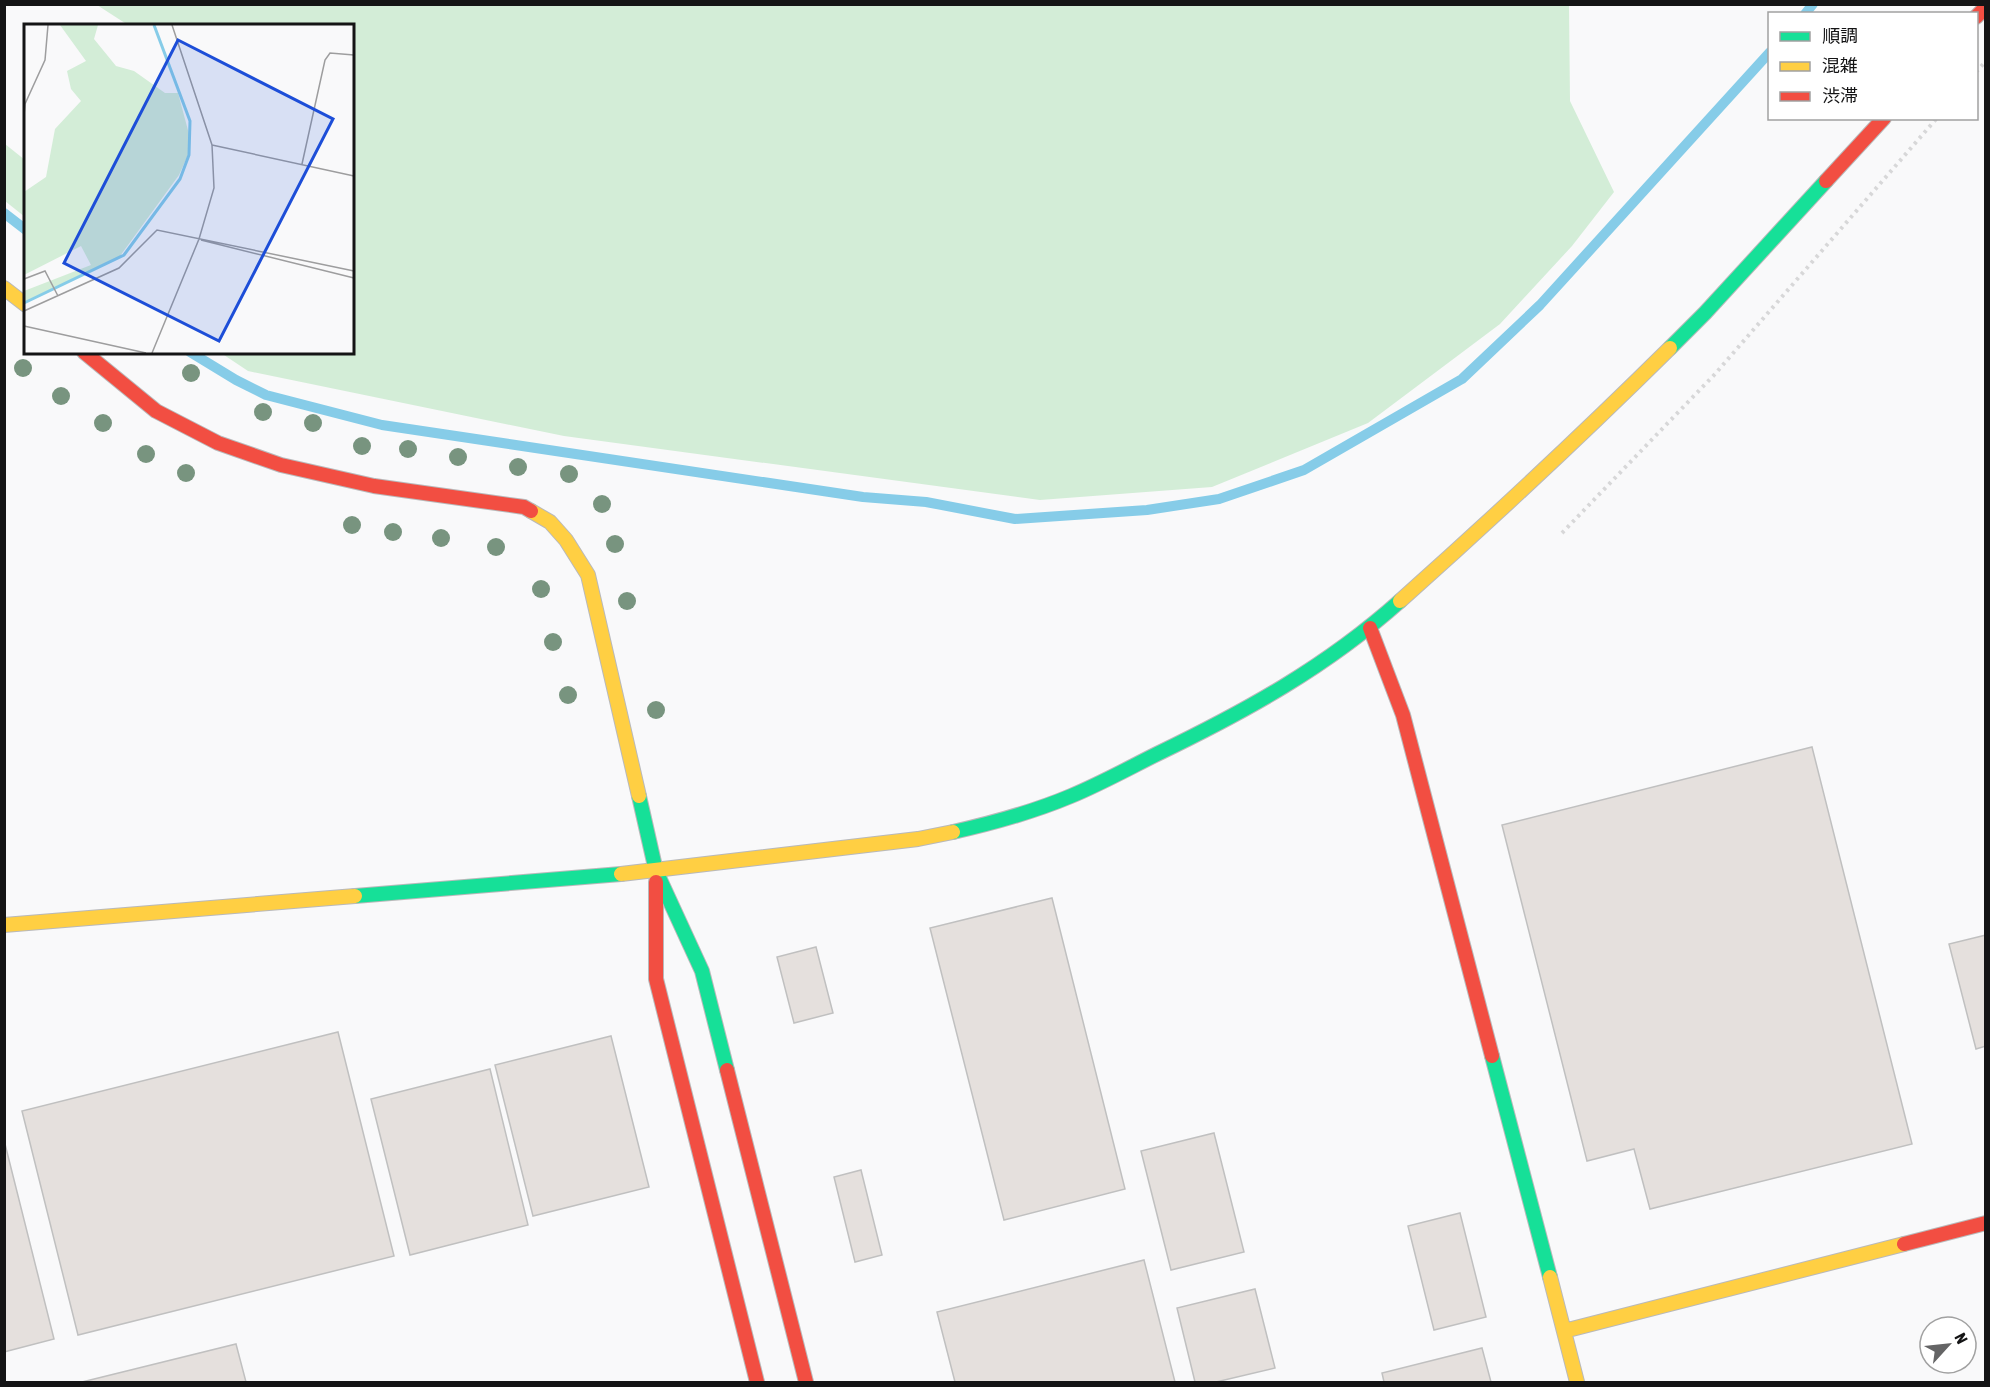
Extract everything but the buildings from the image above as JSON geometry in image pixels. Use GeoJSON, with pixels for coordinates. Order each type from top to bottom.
{"type":"FeatureCollection","features":[{"type":"Feature","properties":{"kind":"street"},"geometry":{"type":"LineString","coordinates":[[4,925],[656,871],[918,839],[992,823],[1071,796],[1217,725],[1297,680],[1371,628],[1582,435],[1697,321],[1882,120]]}},
{"type":"Feature","properties":{"kind":"street"},"geometry":{"type":"LineString","coordinates":[[4,288],[24,303]]}},
{"type":"Feature","properties":{"kind":"street"},"geometry":{"type":"LineString","coordinates":[[86,354],[156,411],[218,443],[281,465],[374,486],[524,507],[550,522],[566,540],[588,575],[656,871],[702,971],[806,1383]]}},
{"type":"Feature","properties":{"kind":"street"},"geometry":{"type":"LineString","coordinates":[[1371,628],[1403,715],[1577,1383]]}},
{"type":"Feature","properties":{"kind":"street"},"geometry":{"type":"LineString","coordinates":[[656,871],[656,979],[757,1383]]}},
{"type":"Feature","properties":{"kind":"street"},"geometry":{"type":"LineString","coordinates":[[1564,1331],[1986,1222]]}},
{"type":"Feature","properties":{"kind":"path"},"geometry":{"type":"LineString","coordinates":[[1562,533],[1715,374],[1935,120]]}},
{"type":"Feature","properties":{"kind":"green space"},"geometry":{"type":"Polygon","coordinates":[[[97,5],[1569,5],[1570,101],[1614,192],[1572,246],[1500,324],[1368,423],[1212,487],[1040,500],[564,436],[248,371],[222,354],[354,354],[354,24],[126,24],[97,5]]]}},
{"type":"Feature","properties":{"kind":"green space"},"geometry":{"type":"Polygon","coordinates":[[[5,144],[24,159],[24,216],[5,201],[5,144]]]}},
{"type":"Feature","properties":{"kind":"waterway"},"geometry":{"type":"LineString","coordinates":[[1807,12],[1813,4]]}},
{"type":"Feature","properties":{"kind":"waterway"},"geometry":{"type":"LineString","coordinates":[[193,354],[266,395],[382,425],[863,497],[926,502],[1015,519],[1147,510],[1219,499],[1304,470],[1462,379],[1540,305],[1768,54]]}},
{"type":"Feature","properties":{"kind":"waterway"},"geometry":{"type":"LineString","coordinates":[[4,213],[24,228]]}},
{"type":"Feature","properties":{"kind":"traffic: fast"},"geometry":{"type":"LineString","coordinates":[[1670,348],[1826,181]]}},
{"type":"Feature","properties":{"kind":"traffic: fast"},"geometry":{"type":"LineString","coordinates":[[953,832],[1013,817],[1071,796],[1222,721],[1314,667],[1372,625],[1400,601]]}},
{"type":"Feature","properties":{"kind":"traffic: fast"},"geometry":{"type":"LineString","coordinates":[[639,796],[656,871],[702,971],[727,1070]]}},
{"type":"Feature","properties":{"kind":"traffic: fast"},"geometry":{"type":"LineString","coordinates":[[355,896],[621,874]]}},
{"type":"Feature","properties":{"kind":"traffic: fast"},"geometry":{"type":"LineString","coordinates":[[1492,1056],[1550,1277]]}},
{"type":"Feature","properties":{"kind":"traffic: slow"},"geometry":{"type":"LineString","coordinates":[[4,288],[24,303]]}},
{"type":"Feature","properties":{"kind":"traffic: slow"},"geometry":{"type":"LineString","coordinates":[[1400,601],[1537,476],[1670,348]]}},
{"type":"Feature","properties":{"kind":"traffic: slow"},"geometry":{"type":"LineString","coordinates":[[531,511],[550,522],[566,540],[588,575],[639,796]]}},
{"type":"Feature","properties":{"kind":"traffic: slow"},"geometry":{"type":"LineString","coordinates":[[621,874],[918,839],[953,832]]}},
{"type":"Feature","properties":{"kind":"traffic: slow"},"geometry":{"type":"LineString","coordinates":[[4,925],[355,896]]}},
{"type":"Feature","properties":{"kind":"traffic: slow"},"geometry":{"type":"LineString","coordinates":[[1564,1331],[1904,1244]]}},
{"type":"Feature","properties":{"kind":"traffic: slow"},"geometry":{"type":"LineString","coordinates":[[1550,1277],[1577,1382]]}},
{"type":"Feature","properties":{"kind":"traffic: jam"},"geometry":{"type":"LineString","coordinates":[[1978,15],[1986,7]]}},
{"type":"Feature","properties":{"kind":"traffic: jam"},"geometry":{"type":"LineString","coordinates":[[1826,181],[1882,120]]}},
{"type":"Feature","properties":{"kind":"traffic: jam"},"geometry":{"type":"LineString","coordinates":[[86,354],[156,411],[218,443],[281,465],[374,486],[524,507],[531,511]]}},
{"type":"Feature","properties":{"kind":"traffic: jam"},"geometry":{"type":"LineString","coordinates":[[1370,628],[1403,715],[1492,1056]]}},
{"type":"Feature","properties":{"kind":"traffic: jam"},"geometry":{"type":"LineString","coordinates":[[656,882],[656,979],[757,1382]]}},
{"type":"Feature","properties":{"kind":"traffic: jam"},"geometry":{"type":"LineString","coordinates":[[727,1070],[806,1382]]}},
{"type":"Feature","properties":{"kind":"traffic: jam"},"geometry":{"type":"LineString","coordinates":[[1904,1244],[1986,1223]]}}]}
